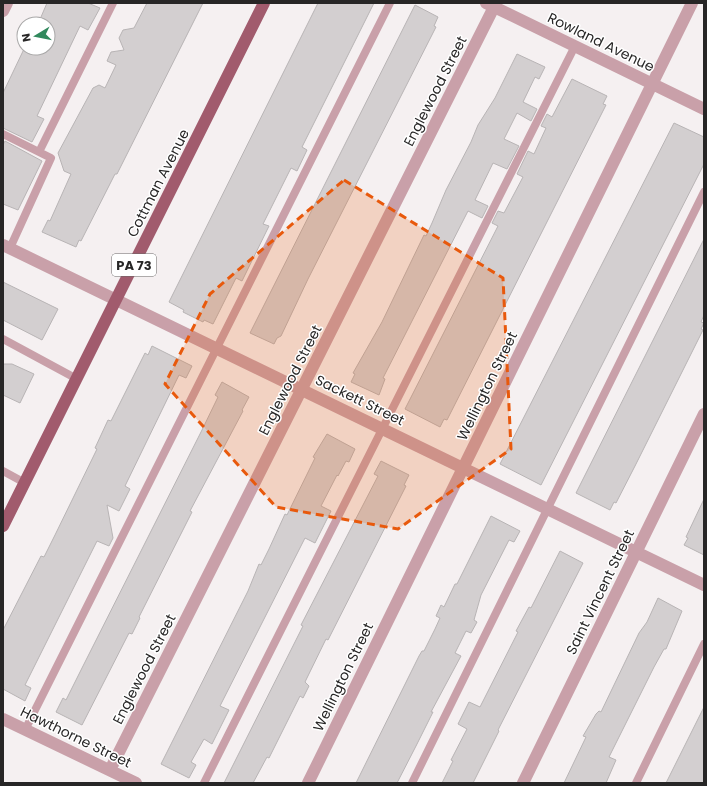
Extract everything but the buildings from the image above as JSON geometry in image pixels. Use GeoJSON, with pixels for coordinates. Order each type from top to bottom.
{"type":"FeatureCollection","features":[{"type":"Feature","properties":{"kind":"main road","name":"Cottman Avenue"},"geometry":{"type":"LineString","coordinates":[[3,526],[264,3]]}},
{"type":"Feature","properties":{"kind":"street"},"geometry":{"type":"LineString","coordinates":[[3,11],[7,3]]}},
{"type":"Feature","properties":{"kind":"street","name":"Wellington Street"},"geometry":{"type":"LineString","coordinates":[[308,783],[692,3]]}},
{"type":"Feature","properties":{"kind":"street","name":"Rowland Avenue"},"geometry":{"type":"LineString","coordinates":[[492,4],[704,109]]}},
{"type":"Feature","properties":{"kind":"street","name":"Englewood Street"},"geometry":{"type":"LineString","coordinates":[[110,770],[302,389],[492,4]]}},
{"type":"Feature","properties":{"kind":"street","name":"Sackett Street"},"geometry":{"type":"LineString","coordinates":[[7,246],[384,428],[704,585]]}},
{"type":"Feature","properties":{"kind":"street","name":"Saint Vincent Street"},"geometry":{"type":"LineString","coordinates":[[523,783],[704,414]]}},
{"type":"Feature","properties":{"kind":"street","name":"Hawthorne Street"},"geometry":{"type":"LineString","coordinates":[[3,719],[110,770],[130,782]]}},
{"type":"Feature","properties":{"kind":"lane"},"geometry":{"type":"LineString","coordinates":[[39,152],[113,3]]}},
{"type":"Feature","properties":{"kind":"lane"},"geometry":{"type":"LineString","coordinates":[[26,730],[390,3]]}},
{"type":"Feature","properties":{"kind":"lane"},"geometry":{"type":"LineString","coordinates":[[204,783],[575,46]]}},
{"type":"Feature","properties":{"kind":"lane"},"geometry":{"type":"LineString","coordinates":[[3,134],[51,158],[7,246]]}},
{"type":"Feature","properties":{"kind":"lane"},"geometry":{"type":"LineString","coordinates":[[412,783],[704,192]]}},
{"type":"Feature","properties":{"kind":"lane"},"geometry":{"type":"LineString","coordinates":[[3,339],[76,379]]}},
{"type":"Feature","properties":{"kind":"lane"},"geometry":{"type":"LineString","coordinates":[[3,471],[25,483]]}},
{"type":"Feature","properties":{"kind":"lane"},"geometry":{"type":"LineString","coordinates":[[636,783],[704,644]]}},
{"type":"Feature","properties":{"kind":"highlighted area"},"geometry":{"type":"Polygon","coordinates":[[[344,180],[503,278],[511,449],[398,529],[276,507],[165,384],[210,294],[344,180]]]}}]}
